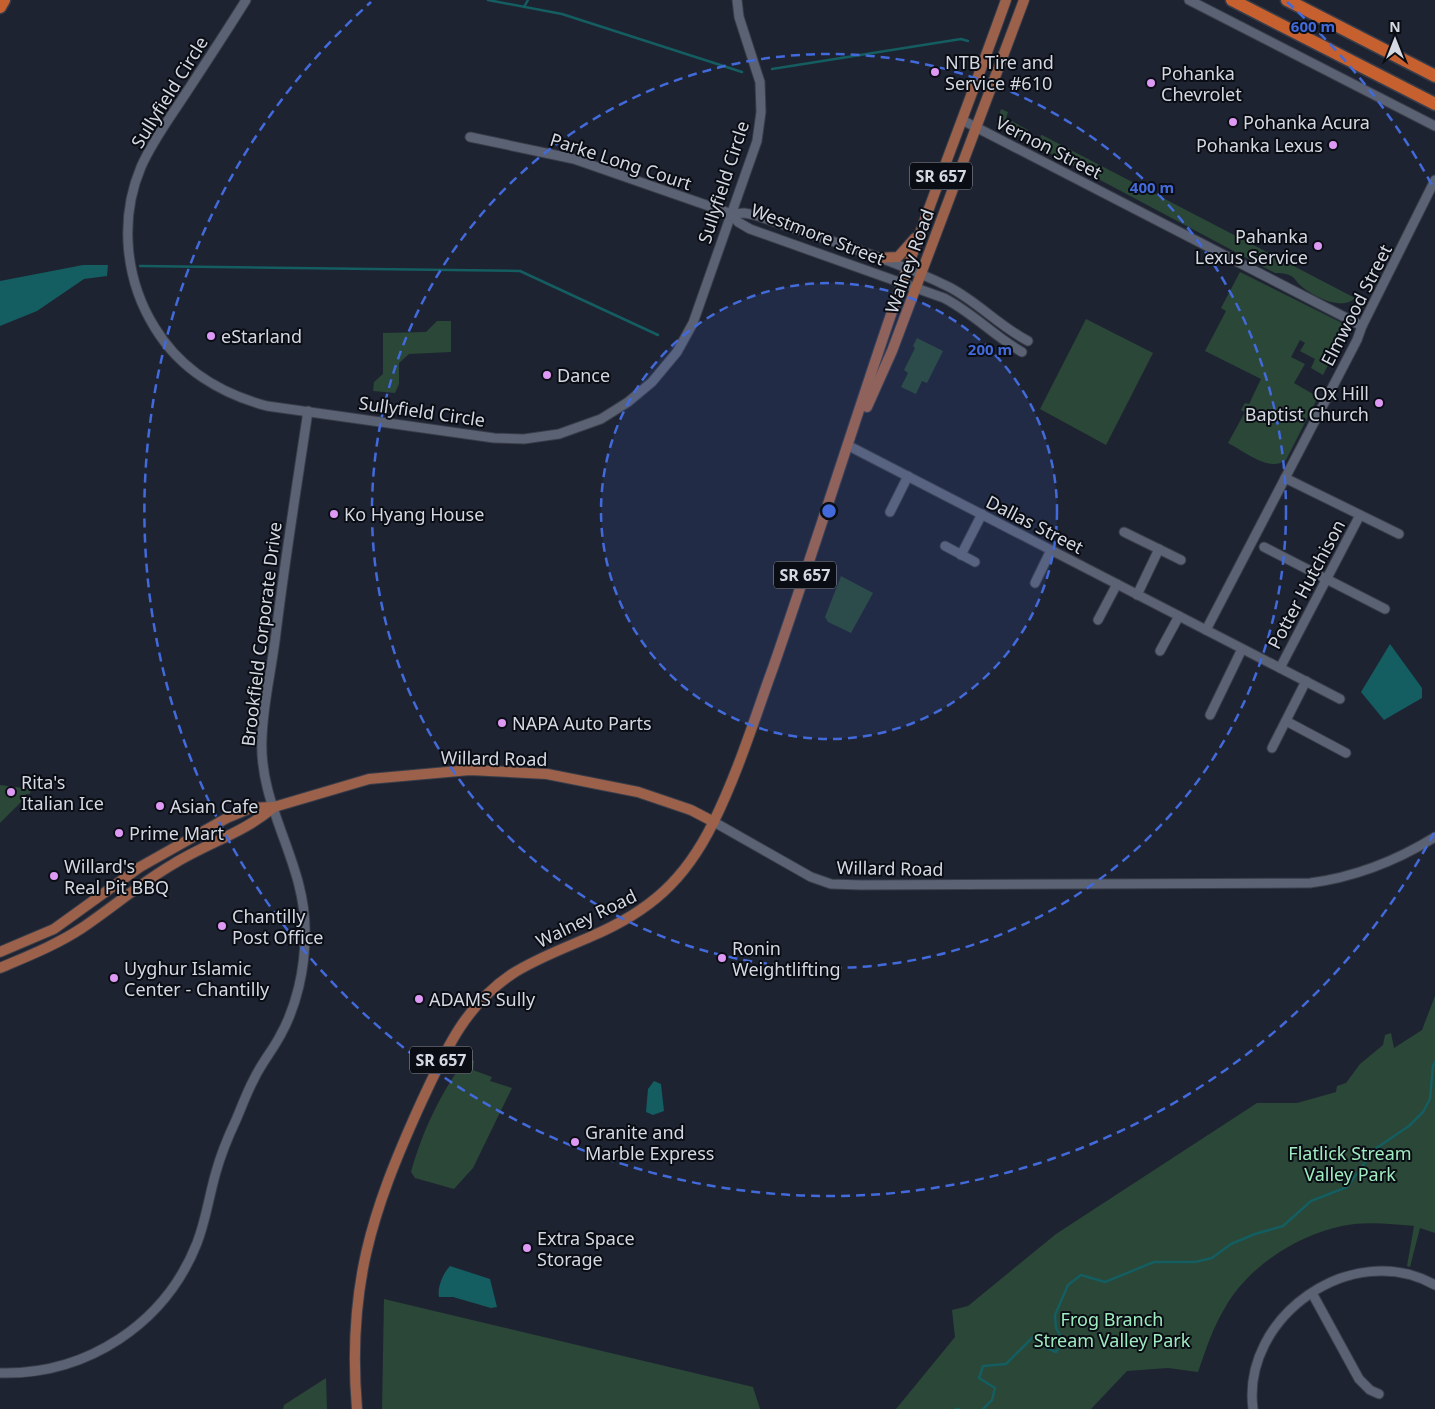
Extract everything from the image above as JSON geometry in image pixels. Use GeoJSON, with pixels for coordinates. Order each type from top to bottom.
{"type":"FeatureCollection","features":[{"type":"Feature","properties":{"kind":"highway"},"geometry":{"type":"LineString","coordinates":[[0,7],[4,0]]}},
{"type":"Feature","properties":{"kind":"highway"},"geometry":{"type":"LineString","coordinates":[[1232,0],[1435,104]]}},
{"type":"Feature","properties":{"kind":"highway"},"geometry":{"type":"LineString","coordinates":[[1287,0],[1435,76]]}},
{"type":"Feature","properties":{"kind":"main road","name":"Walney Road"},"geometry":{"type":"LineString","coordinates":[[357,1409],[355,1312],[370,1229],[395,1160],[456,1030],[492,990],[508,977],[539,960],[627,920],[651,904],[687,868],[714,822],[763,694],[849,446],[920,231],[1006,0]]}},
{"type":"Feature","properties":{"kind":"main road","name":"Walney Road"},"geometry":{"type":"LineString","coordinates":[[849,446],[892,351],[1014,31],[1024,0]]}},
{"type":"Feature","properties":{"kind":"main road"},"geometry":{"type":"LineString","coordinates":[[878,258],[891,259],[900,256],[920,231]]}},
{"type":"Feature","properties":{"kind":"main road","name":"Willard Road"},"geometry":{"type":"LineString","coordinates":[[0,952],[54,928],[140,867],[199,832],[251,808],[274,807],[369,779],[452,771],[499,770],[557,775],[612,785],[669,802],[691,810],[714,822]]}},
{"type":"Feature","properties":{"kind":"main road","name":"Willard Road"},"geometry":{"type":"LineString","coordinates":[[0,968],[60,941],[82,928],[144,882],[203,848],[257,822],[274,807]]}},
{"type":"Feature","properties":{"kind":"street","name":"Sullyfield Circle"},"geometry":{"type":"LineString","coordinates":[[246,0],[153,144],[141,168],[130,207],[128,233],[130,260],[140,298],[150,321],[169,347],[191,369],[216,386],[244,399],[267,406],[511,439],[548,436],[601,419],[628,402],[652,382],[677,352],[693,323],[757,142],[762,112],[757,68],[740,23],[737,0]]}},
{"type":"Feature","properties":{"kind":"street"},"geometry":{"type":"LineString","coordinates":[[1189,0],[1435,126]]}},
{"type":"Feature","properties":{"kind":"street","name":"Vernon Street"},"geometry":{"type":"LineString","coordinates":[[962,120],[1362,326]]}},
{"type":"Feature","properties":{"kind":"street","name":"Parke Long Court"},"geometry":{"type":"LineString","coordinates":[[470,137],[574,159],[732,214]]}},
{"type":"Feature","properties":{"kind":"street","name":"Elmwood Street"},"geometry":{"type":"LineString","coordinates":[[1206,630],[1357,340],[1362,326],[1435,180]]}},
{"type":"Feature","properties":{"kind":"street","name":"Westmore Street"},"geometry":{"type":"LineString","coordinates":[[732,214],[744,213],[755,215],[921,275],[962,294],[1004,327],[1028,341]]}},
{"type":"Feature","properties":{"kind":"street","name":"Westmore Street"},"geometry":{"type":"LineString","coordinates":[[732,214],[738,222],[750,229],[934,294],[957,305],[1000,339],[1022,352]]}},
{"type":"Feature","properties":{"kind":"street","name":"Brookfield Corporate Drive"},"geometry":{"type":"LineString","coordinates":[[0,1373],[53,1368],[80,1360],[106,1348],[138,1326],[157,1308],[178,1280],[189,1261],[202,1228],[216,1169],[226,1140],[254,1078],[286,1024],[298,991],[305,933],[302,896],[294,862],[264,773],[262,736],[279,600],[308,411]]}},
{"type":"Feature","properties":{"kind":"street","name":"Dallas Street"},"geometry":{"type":"LineString","coordinates":[[849,446],[1340,699]]}},
{"type":"Feature","properties":{"kind":"street"},"geometry":{"type":"LineString","coordinates":[[890,512],[908,476]]}},
{"type":"Feature","properties":{"kind":"street"},"geometry":{"type":"LineString","coordinates":[[1285,478],[1399,534]]}},
{"type":"Feature","properties":{"kind":"street"},"geometry":{"type":"LineString","coordinates":[[961,555],[982,514]]}},
{"type":"Feature","properties":{"kind":"street","name":"Potter Hutchison"},"geometry":{"type":"LineString","coordinates":[[1280,668],[1360,515]]}},
{"type":"Feature","properties":{"kind":"street"},"geometry":{"type":"LineString","coordinates":[[1124,532],[1181,560]]}},
{"type":"Feature","properties":{"kind":"street"},"geometry":{"type":"LineString","coordinates":[[945,546],[975,562]]}},
{"type":"Feature","properties":{"kind":"street"},"geometry":{"type":"LineString","coordinates":[[1264,547],[1385,609]]}},
{"type":"Feature","properties":{"kind":"street"},"geometry":{"type":"LineString","coordinates":[[1137,595],[1159,549]]}},
{"type":"Feature","properties":{"kind":"street"},"geometry":{"type":"LineString","coordinates":[[1035,583],[1051,550]]}},
{"type":"Feature","properties":{"kind":"street"},"geometry":{"type":"LineString","coordinates":[[1098,620],[1117,584]]}},
{"type":"Feature","properties":{"kind":"street"},"geometry":{"type":"LineString","coordinates":[[1160,651],[1179,616]]}},
{"type":"Feature","properties":{"kind":"street"},"geometry":{"type":"LineString","coordinates":[[1210,714],[1242,649]]}},
{"type":"Feature","properties":{"kind":"street"},"geometry":{"type":"LineString","coordinates":[[1272,748],[1306,681]]}},
{"type":"Feature","properties":{"kind":"street"},"geometry":{"type":"LineString","coordinates":[[1286,721],[1346,753]]}},
{"type":"Feature","properties":{"kind":"street","name":"Willard Road"},"geometry":{"type":"LineString","coordinates":[[714,822],[811,877],[831,884],[861,885],[1224,885],[1310,883],[1351,876],[1377,867],[1414,850],[1435,837]]}},
{"type":"Feature","properties":{"kind":"street"},"geometry":{"type":"LineString","coordinates":[[1253,1409],[1253,1375],[1262,1346],[1279,1320],[1294,1305],[1312,1293],[1349,1277],[1373,1272],[1405,1275],[1435,1285]]}},
{"type":"Feature","properties":{"kind":"street"},"geometry":{"type":"LineString","coordinates":[[1312,1293],[1359,1380],[1370,1390],[1379,1394]]}},
{"type":"Feature","properties":{"kind":"green space"},"geometry":{"type":"Polygon","coordinates":[[[1001,109],[1008,112],[1006,118],[1028,130],[1024,138],[996,125],[1001,109]]]}},
{"type":"Feature","properties":{"kind":"green space"},"geometry":{"type":"Polygon","coordinates":[[[1041,135],[1355,298],[1349,302],[1334,303],[1318,297],[1291,276],[1275,273],[1040,148],[1038,144],[1041,135]]]}},
{"type":"Feature","properties":{"kind":"green space"},"geometry":{"type":"Polygon","coordinates":[[[1240,272],[1348,326],[1323,375],[1311,368],[1315,359],[1300,351],[1305,343],[1300,340],[1291,357],[1305,364],[1294,383],[1318,397],[1286,460],[1280,463],[1272,464],[1257,459],[1228,443],[1245,412],[1241,410],[1245,403],[1249,404],[1261,379],[1205,351],[1226,311],[1221,308],[1240,272]]]}},
{"type":"Feature","properties":{"kind":"green space"},"geometry":{"type":"Polygon","coordinates":[[[1086,319],[1153,353],[1106,445],[1040,409],[1086,319]]]}},
{"type":"Feature","properties":{"kind":"green space"},"geometry":{"type":"Polygon","coordinates":[[[437,321],[451,321],[451,352],[409,354],[399,363],[399,384],[395,393],[373,391],[374,382],[383,374],[383,333],[426,332],[437,321]]]}},
{"type":"Feature","properties":{"kind":"green space"},"geometry":{"type":"Polygon","coordinates":[[[917,338],[943,351],[927,383],[922,381],[916,394],[901,387],[908,373],[904,370],[915,348],[913,346],[917,338]]]}},
{"type":"Feature","properties":{"kind":"green space"},"geometry":{"type":"Polygon","coordinates":[[[841,576],[873,593],[851,633],[828,622],[825,617],[841,576]]]}},
{"type":"Feature","properties":{"kind":"green space"},"geometry":{"type":"Polygon","coordinates":[[[0,785],[31,789],[30,794],[26,794],[21,802],[0,823],[0,785]]]}},
{"type":"Feature","properties":{"kind":"green space"},"geometry":{"type":"Polygon","coordinates":[[[1435,996],[1435,1233],[1420,1228],[1410,1267],[1407,1266],[1414,1226],[1378,1223],[1342,1226],[1325,1230],[1276,1254],[1261,1265],[1236,1291],[1217,1322],[1198,1372],[1168,1368],[1127,1371],[1091,1409],[896,1409],[955,1337],[952,1310],[968,1306],[1056,1234],[1257,1103],[1297,1103],[1336,1092],[1337,1086],[1346,1083],[1360,1064],[1383,1045],[1385,1035],[1391,1033],[1394,1048],[1422,1030],[1435,996]]]}},
{"type":"Feature","properties":{"kind":"green space"},"geometry":{"type":"Polygon","coordinates":[[[468,1057],[474,1061],[473,1070],[492,1077],[490,1081],[512,1088],[473,1168],[454,1189],[415,1178],[411,1172],[427,1126],[441,1097],[468,1057]]]}},
{"type":"Feature","properties":{"kind":"green space"},"geometry":{"type":"Polygon","coordinates":[[[384,1299],[753,1387],[760,1409],[382,1409],[384,1299]]]}},
{"type":"Feature","properties":{"kind":"green space"},"geometry":{"type":"Polygon","coordinates":[[[326,1378],[327,1409],[283,1409],[284,1405],[326,1378]]]}},
{"type":"Feature","properties":{"kind":"shaded area"},"geometry":{"type":"Polygon","coordinates":[[[83,265],[108,265],[107,276],[84,279],[37,311],[0,326],[0,281],[83,265]]]}},
{"type":"Feature","properties":{"kind":"shaded area"},"geometry":{"type":"Polygon","coordinates":[[[1390,644],[1422,688],[1422,698],[1384,720],[1361,692],[1390,644]]]}},
{"type":"Feature","properties":{"kind":"shaded area"},"geometry":{"type":"Polygon","coordinates":[[[654,1081],[661,1084],[664,1111],[653,1115],[646,1112],[648,1089],[654,1081]]]}},
{"type":"Feature","properties":{"kind":"shaded area"},"geometry":{"type":"Polygon","coordinates":[[[450,1266],[490,1279],[497,1307],[491,1308],[453,1297],[439,1297],[441,1281],[450,1266]]]}},
{"type":"Feature","properties":{"kind":"waterway"},"geometry":{"type":"LineString","coordinates":[[488,0],[562,14],[742,72]]}},
{"type":"Feature","properties":{"kind":"waterway"},"geometry":{"type":"LineString","coordinates":[[524,7],[528,0]]}},
{"type":"Feature","properties":{"kind":"waterway"},"geometry":{"type":"LineString","coordinates":[[772,69],[961,39],[968,41]]}},
{"type":"Feature","properties":{"kind":"waterway"},"geometry":{"type":"LineString","coordinates":[[140,266],[520,271],[658,335]]}},
{"type":"Feature","properties":{"kind":"waterway"},"geometry":{"type":"LineString","coordinates":[[983,1409],[992,1400],[995,1388],[979,1378],[983,1366],[1006,1364],[1037,1333],[1045,1347],[1056,1352],[1064,1342],[1056,1328],[1055,1315],[1068,1285],[1081,1275],[1105,1282],[1154,1262],[1195,1262],[1212,1258],[1231,1244],[1255,1234],[1283,1226],[1311,1201],[1347,1187],[1375,1149],[1409,1126],[1423,1112],[1430,1099],[1435,1062]]}},
{"type":"Feature","properties":{"kind":"place","name":"NTB Tire and Service #610"},"geometry":{"type":"Point","coordinates":[935,72]}},
{"type":"Feature","properties":{"kind":"place","name":"Pohanka Chevrolet"},"geometry":{"type":"Point","coordinates":[1151,83]}},
{"type":"Feature","properties":{"kind":"place","name":"Pohanka Acura"},"geometry":{"type":"Point","coordinates":[1233,122]}},
{"type":"Feature","properties":{"kind":"place","name":"Pohanka Lexus"},"geometry":{"type":"Point","coordinates":[1333,145]}},
{"type":"Feature","properties":{"kind":"place","name":"Pahanka Lexus Service"},"geometry":{"type":"Point","coordinates":[1318,246]}},
{"type":"Feature","properties":{"kind":"place","name":"eStarland"},"geometry":{"type":"Point","coordinates":[211,336]}},
{"type":"Feature","properties":{"kind":"place","name":"Dance"},"geometry":{"type":"Point","coordinates":[547,375]}},
{"type":"Feature","properties":{"kind":"place","name":"Ox Hill Baptist Church"},"geometry":{"type":"Point","coordinates":[1379,403]}},
{"type":"Feature","properties":{"kind":"place","name":"Ko Hyang House"},"geometry":{"type":"Point","coordinates":[334,514]}},
{"type":"Feature","properties":{"kind":"place","name":"NAPA Auto Parts"},"geometry":{"type":"Point","coordinates":[502,723]}},
{"type":"Feature","properties":{"kind":"place","name":"Rita's Italian Ice"},"geometry":{"type":"Point","coordinates":[11,792]}},
{"type":"Feature","properties":{"kind":"place","name":"Asian Cafe"},"geometry":{"type":"Point","coordinates":[160,806]}},
{"type":"Feature","properties":{"kind":"place","name":"Prime Mart"},"geometry":{"type":"Point","coordinates":[119,833]}},
{"type":"Feature","properties":{"kind":"place","name":"Willard's Real Pit BBQ"},"geometry":{"type":"Point","coordinates":[54,876]}},
{"type":"Feature","properties":{"kind":"place","name":"Chantilly Post Office"},"geometry":{"type":"Point","coordinates":[222,926]}},
{"type":"Feature","properties":{"kind":"place","name":"Ronin Weightlifting"},"geometry":{"type":"Point","coordinates":[722,958]}},
{"type":"Feature","properties":{"kind":"place","name":"Uyghur Islamic Center - Chantilly"},"geometry":{"type":"Point","coordinates":[114,978]}},
{"type":"Feature","properties":{"kind":"place","name":"ADAMS Sully"},"geometry":{"type":"Point","coordinates":[419,999]}},
{"type":"Feature","properties":{"kind":"place","name":"Granite and Marble Express"},"geometry":{"type":"Point","coordinates":[575,1142]}},
{"type":"Feature","properties":{"kind":"place","name":"Extra Space Storage"},"geometry":{"type":"Point","coordinates":[527,1248]}},
{"type":"Feature","properties":{"kind":"park label","name":"Flatlick Stream Valley Park"},"geometry":{"type":"Point","coordinates":[1350,1163]}},
{"type":"Feature","properties":{"kind":"park label","name":"Frog Branch Stream Valley Park"},"geometry":{"type":"Point","coordinates":[1112,1329]}}]}
